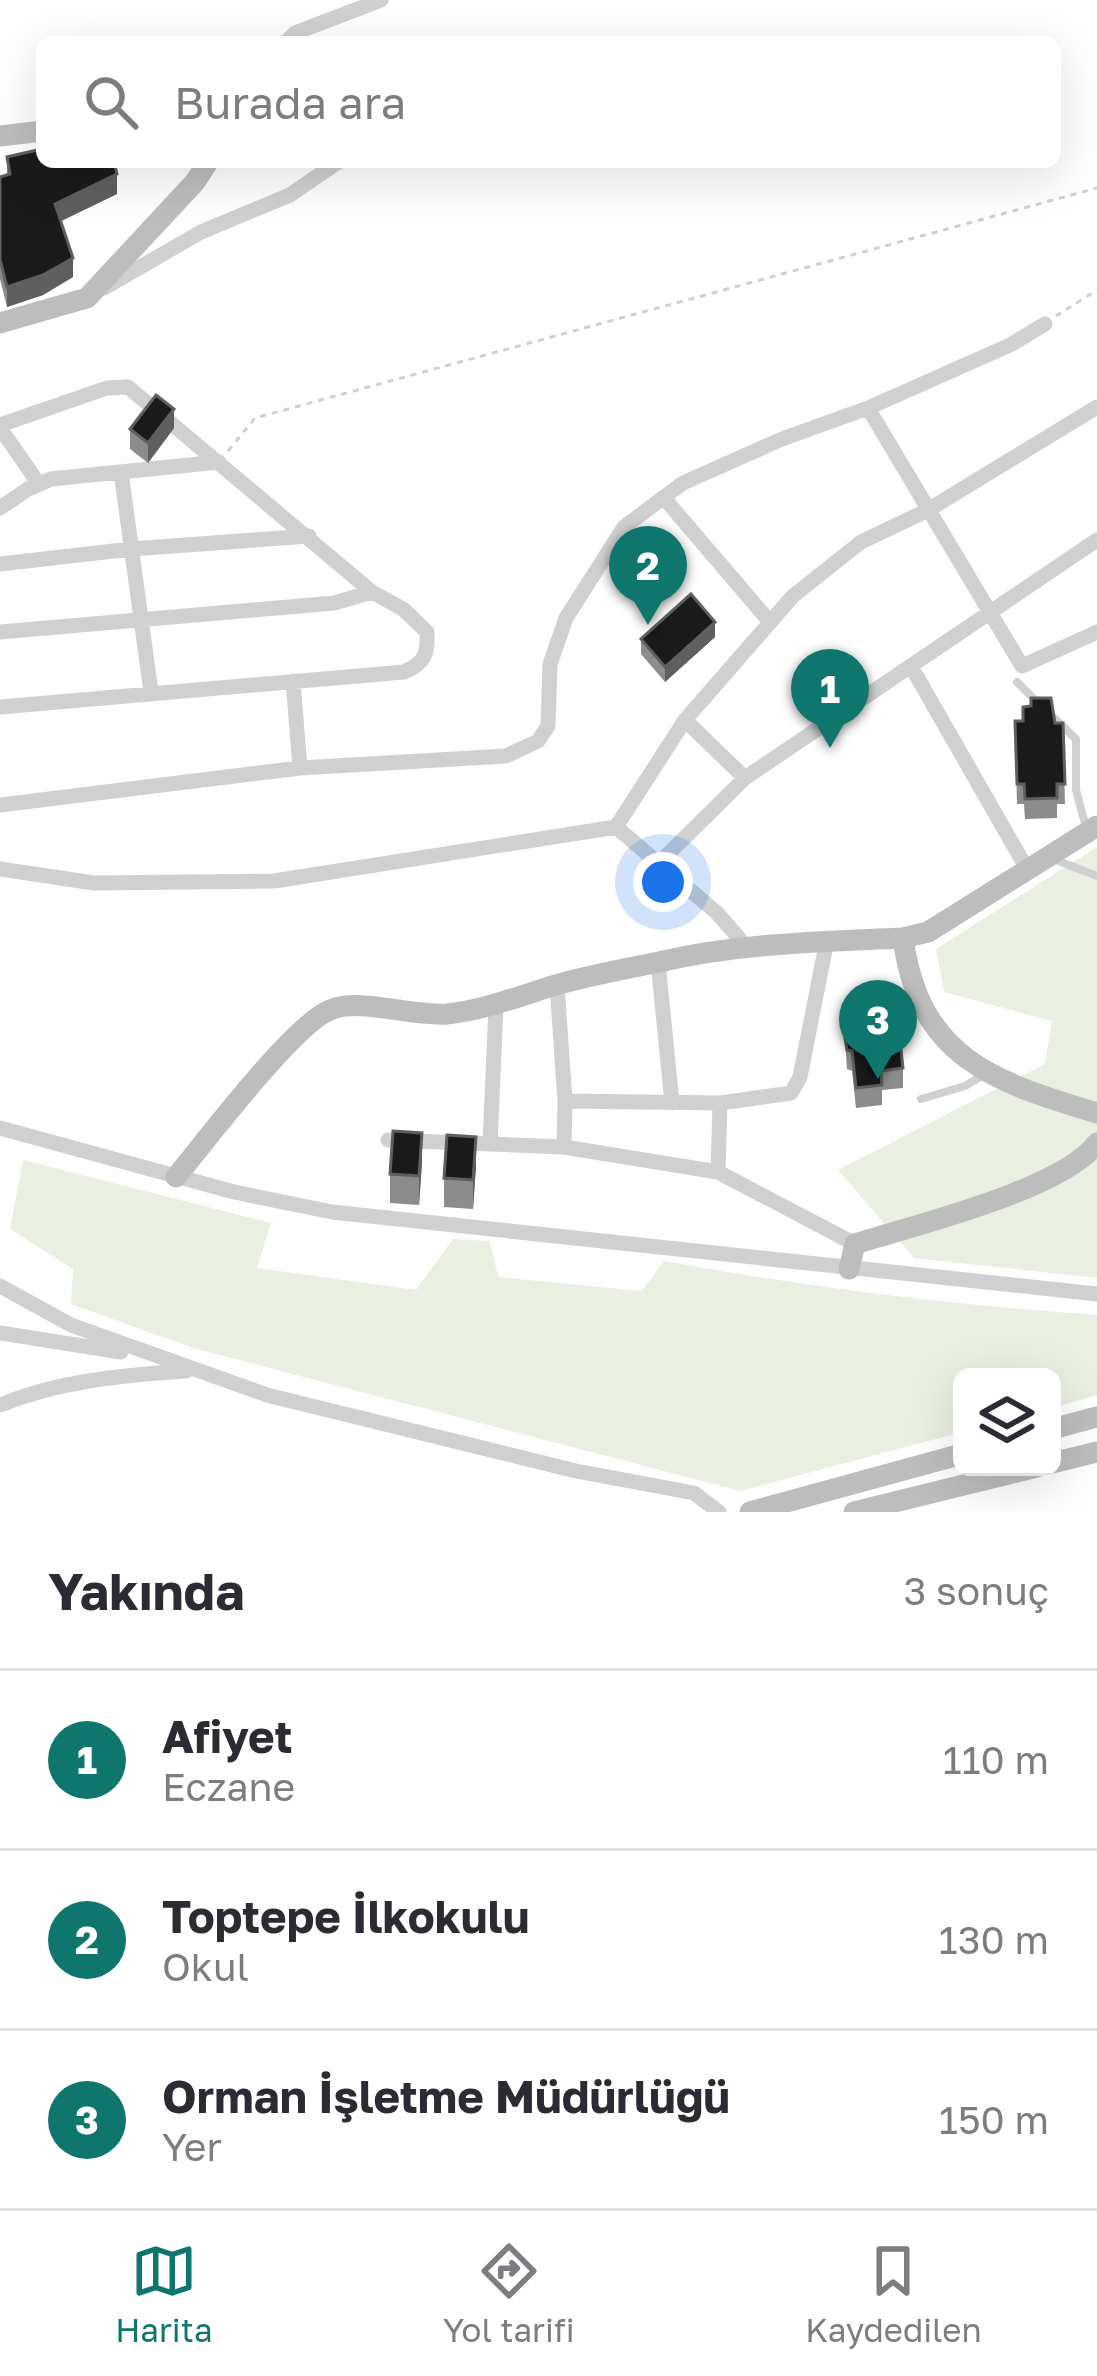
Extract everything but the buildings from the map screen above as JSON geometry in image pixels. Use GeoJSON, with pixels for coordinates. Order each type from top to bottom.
{"type":"FeatureCollection","features":[{"type":"Feature","properties":{"kind":"street"},"geometry":{"type":"LineString","coordinates":[[292,36],[381,0]]}},
{"type":"Feature","properties":{"kind":"street"},"geometry":{"type":"LineString","coordinates":[[0,136],[36,132]]}},
{"type":"Feature","properties":{"kind":"street"},"geometry":{"type":"LineString","coordinates":[[87,298],[204,168]]}},
{"type":"Feature","properties":{"kind":"street"},"geometry":{"type":"LineString","coordinates":[[0,323],[87,298],[187,239],[290,195],[329,168]]}},
{"type":"Feature","properties":{"kind":"street"},"geometry":{"type":"LineString","coordinates":[[0,805],[300,768],[506,756],[538,741],[548,726],[550,664],[566,618],[624,527],[683,483],[868,408],[1010,345],[1045,324]]}},
{"type":"Feature","properties":{"kind":"street"},"geometry":{"type":"LineString","coordinates":[[0,706],[404,672],[428,652],[427,632],[404,609],[373,592],[128,387],[107,388],[0,426],[39,484]]}},
{"type":"Feature","properties":{"kind":"street"},"geometry":{"type":"LineString","coordinates":[[616,827],[685,720],[793,596],[861,542],[928,510],[1097,406]]}},
{"type":"Feature","properties":{"kind":"street"},"geometry":{"type":"LineString","coordinates":[[868,408],[1022,666],[1097,632]]}},
{"type":"Feature","properties":{"kind":"street"},"geometry":{"type":"LineString","coordinates":[[0,508],[51,479],[219,462]]}},
{"type":"Feature","properties":{"kind":"street"},"geometry":{"type":"LineString","coordinates":[[121,472],[151,692]]}},
{"type":"Feature","properties":{"kind":"street"},"geometry":{"type":"LineString","coordinates":[[664,497],[769,621]]}},
{"type":"Feature","properties":{"kind":"street"},"geometry":{"type":"LineString","coordinates":[[0,564],[310,536]]}},
{"type":"Feature","properties":{"kind":"street"},"geometry":{"type":"LineString","coordinates":[[660,862],[745,778],[1097,540]]}},
{"type":"Feature","properties":{"kind":"street"},"geometry":{"type":"LineString","coordinates":[[0,632],[334,603],[373,592]]}},
{"type":"Feature","properties":{"kind":"street"},"geometry":{"type":"LineString","coordinates":[[912,668],[1027,869]]}},
{"type":"Feature","properties":{"kind":"street"},"geometry":{"type":"LineString","coordinates":[[293,681],[300,768]]}},
{"type":"Feature","properties":{"kind":"street"},"geometry":{"type":"LineString","coordinates":[[685,720],[745,778]]}},
{"type":"Feature","properties":{"kind":"street"},"geometry":{"type":"LineString","coordinates":[[0,869],[94,883],[274,881],[616,827],[717,913],[745,946]]}},
{"type":"Feature","properties":{"kind":"street"},"geometry":{"type":"LineString","coordinates":[[176,1177],[308,1024],[328,1010],[343,1006],[408,1015],[448,1014],[496,1006],[556,985],[745,946],[903,938],[928,932],[1092,829]]}},
{"type":"Feature","properties":{"kind":"street"},"geometry":{"type":"LineString","coordinates":[[903,938],[908,978],[943,1040],[986,1074],[1097,1113]]}},
{"type":"Feature","properties":{"kind":"street"},"geometry":{"type":"LineString","coordinates":[[566,1101],[720,1103],[791,1093],[800,1077],[827,940]]}},
{"type":"Feature","properties":{"kind":"street"},"geometry":{"type":"LineString","coordinates":[[658,962],[672,1103]]}},
{"type":"Feature","properties":{"kind":"street"},"geometry":{"type":"LineString","coordinates":[[556,985],[566,1101],[564,1147]]}},
{"type":"Feature","properties":{"kind":"street"},"geometry":{"type":"LineString","coordinates":[[490,1144],[496,1006]]}},
{"type":"Feature","properties":{"kind":"street"},"geometry":{"type":"LineString","coordinates":[[718,1172],[720,1103]]}},
{"type":"Feature","properties":{"kind":"street"},"geometry":{"type":"LineString","coordinates":[[0,1149],[8,1131],[332,1213],[1097,1294]]}},
{"type":"Feature","properties":{"kind":"street"},"geometry":{"type":"LineString","coordinates":[[388,1140],[564,1147],[718,1172],[855,1244],[1026,1188],[1088,1156],[1097,1143]]}},
{"type":"Feature","properties":{"kind":"street"},"geometry":{"type":"LineString","coordinates":[[849,1269],[855,1244]]}},
{"type":"Feature","properties":{"kind":"street"},"geometry":{"type":"LineString","coordinates":[[0,1286],[71,1325],[289,1400],[576,1471],[694,1493],[719,1512]]}},
{"type":"Feature","properties":{"kind":"street"},"geometry":{"type":"LineString","coordinates":[[0,1333],[174,1363]]}},
{"type":"Feature","properties":{"kind":"street"},"geometry":{"type":"LineString","coordinates":[[0,1405],[28,1394],[125,1375],[195,1370]]}},
{"type":"Feature","properties":{"kind":"street"},"geometry":{"type":"LineString","coordinates":[[1061,1427],[1097,1417]]}},
{"type":"Feature","properties":{"kind":"street"},"geometry":{"type":"LineString","coordinates":[[1061,1461],[1097,1452]]}},
{"type":"Feature","properties":{"kind":"street"},"geometry":{"type":"LineString","coordinates":[[750,1512],[953,1456]]}},
{"type":"Feature","properties":{"kind":"street"},"geometry":{"type":"LineString","coordinates":[[854,1512],[1000,1476]]}},
{"type":"Feature","properties":{"kind":"lane"},"geometry":{"type":"LineString","coordinates":[[1017,682],[1076,739],[1076,790],[1092,829]]}},
{"type":"Feature","properties":{"kind":"lane"},"geometry":{"type":"LineString","coordinates":[[1049,857],[1097,876]]}},
{"type":"Feature","properties":{"kind":"lane"},"geometry":{"type":"LineString","coordinates":[[921,1099],[965,1086],[986,1074]]}},
{"type":"Feature","properties":{"kind":"path"},"geometry":{"type":"LineString","coordinates":[[219,462],[254,418],[1097,188]]}},
{"type":"Feature","properties":{"kind":"path"},"geometry":{"type":"LineString","coordinates":[[1045,324],[1097,290]]}},
{"type":"Feature","properties":{"kind":"green space"},"geometry":{"type":"Polygon","coordinates":[[[1097,847],[1097,1278],[914,1258],[838,1170],[1045,1064],[1052,1021],[944,992],[936,949],[1097,847]]]}},
{"type":"Feature","properties":{"kind":"green space"},"geometry":{"type":"Polygon","coordinates":[[[23,1160],[271,1223],[257,1268],[416,1290],[453,1239],[490,1241],[498,1277],[642,1291],[664,1261],[880,1294],[1097,1315],[1097,1395],[1061,1405],[1061,1368],[953,1368],[953,1434],[740,1491],[193,1348],[71,1304],[73,1269],[10,1229],[23,1160]]]}},
{"type":"Feature","properties":{"kind":"place","name":"Toptepe İlkokulu"},"geometry":{"type":"Point","coordinates":[648,625]}},
{"type":"Feature","properties":{"kind":"place","name":"Afiyet"},"geometry":{"type":"Point","coordinates":[830,748]}},
{"type":"Feature","properties":{"kind":"place","name":"Orman İşletme Müdürlüğü"},"geometry":{"type":"Point","coordinates":[878,1079]}}]}
